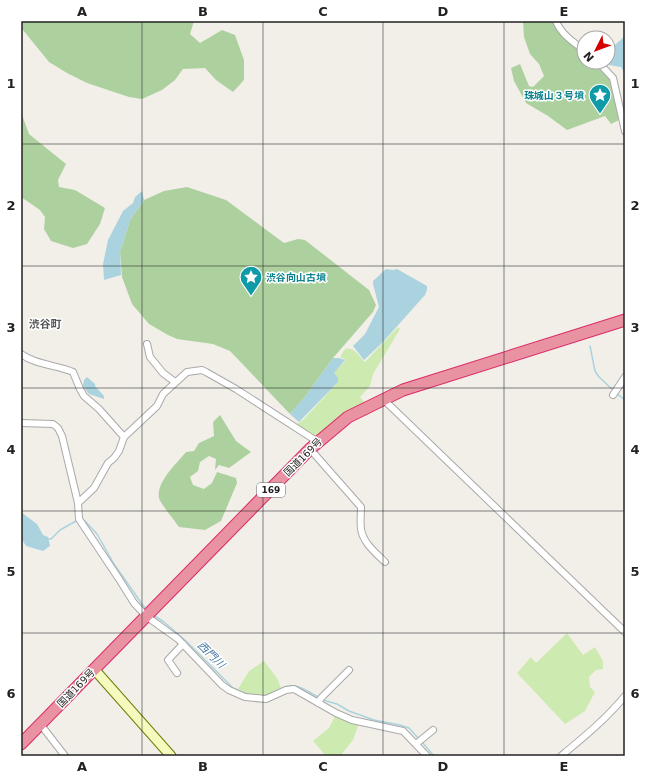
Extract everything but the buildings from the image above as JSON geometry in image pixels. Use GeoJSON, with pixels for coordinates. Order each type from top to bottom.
{"type":"FeatureCollection","features":[{"type":"Feature","properties":{"kind":"highway","name":"国道169号"},"geometry":{"type":"LineString","coordinates":[[21,744],[314,446],[348,416],[403,390],[625,320]]}},
{"type":"Feature","properties":{"kind":"street"},"geometry":{"type":"LineString","coordinates":[[556,21],[559,29],[576,45]]}},
{"type":"Feature","properties":{"kind":"street"},"geometry":{"type":"LineString","coordinates":[[606,70],[613,78],[625,131]]}},
{"type":"Feature","properties":{"kind":"street"},"geometry":{"type":"LineString","coordinates":[[147,344],[150,357],[163,373],[176,382]]}},
{"type":"Feature","properties":{"kind":"street"},"geometry":{"type":"LineString","coordinates":[[21,354],[26,358],[55,367],[65,368],[73,372],[84,396],[99,409],[124,437]]}},
{"type":"Feature","properties":{"kind":"street"},"geometry":{"type":"LineString","coordinates":[[78,503],[94,488],[108,463],[119,451],[124,437],[157,406],[163,394],[187,372],[202,370],[236,390],[314,446],[361,507],[361,530],[364,538],[385,562]]}},
{"type":"Feature","properties":{"kind":"street"},"geometry":{"type":"LineString","coordinates":[[613,395],[625,377]]}},
{"type":"Feature","properties":{"kind":"street"},"geometry":{"type":"LineString","coordinates":[[383,399],[625,632]]}},
{"type":"Feature","properties":{"kind":"street"},"geometry":{"type":"LineString","coordinates":[[21,423],[53,424],[58,428],[62,436],[78,503],[80,521],[134,603],[150,612],[222,685],[244,697],[266,699],[286,690],[294,689],[319,701],[336,713],[352,720],[403,731],[419,742],[427,756]]}},
{"type":"Feature","properties":{"kind":"street"},"geometry":{"type":"LineString","coordinates":[[177,673],[168,660],[183,644]]}},
{"type":"Feature","properties":{"kind":"street"},"geometry":{"type":"LineString","coordinates":[[94,669],[171,756]]}},
{"type":"Feature","properties":{"kind":"street"},"geometry":{"type":"LineString","coordinates":[[319,701],[349,670]]}},
{"type":"Feature","properties":{"kind":"street"},"geometry":{"type":"LineString","coordinates":[[561,756],[594,730],[613,711],[625,696]]}},
{"type":"Feature","properties":{"kind":"street"},"geometry":{"type":"LineString","coordinates":[[41,725],[65,756]]}},
{"type":"Feature","properties":{"kind":"street"},"geometry":{"type":"LineString","coordinates":[[419,742],[433,730]]}},
{"type":"Feature","properties":{"kind":"green space"},"geometry":{"type":"Polygon","coordinates":[[[21,21],[194,21],[190,34],[200,43],[222,30],[235,35],[244,60],[244,80],[233,92],[216,80],[205,68],[183,69],[175,80],[162,90],[142,99],[129,97],[87,83],[49,62],[23,30],[21,30],[21,21]]]}},
{"type":"Feature","properties":{"kind":"green space"},"geometry":{"type":"Polygon","coordinates":[[[523,21],[553,21],[558,31],[576,47],[576,70],[603,70],[609,77],[614,88],[619,120],[611,124],[605,116],[567,130],[548,116],[526,103],[514,81],[511,68],[520,64],[529,86],[533,87],[544,76],[539,64],[530,54],[524,37],[523,21]]]}},
{"type":"Feature","properties":{"kind":"green space"},"geometry":{"type":"Polygon","coordinates":[[[21,112],[29,134],[66,164],[58,180],[59,187],[75,190],[105,208],[100,224],[87,244],[73,248],[51,241],[44,229],[45,217],[40,210],[21,197],[21,112]]]}},
{"type":"Feature","properties":{"kind":"green space","name":"渋谷向山古墳"},"geometry":{"type":"Polygon","coordinates":[[[187,187],[226,200],[284,243],[298,239],[305,240],[369,290],[376,305],[373,312],[333,358],[305,397],[290,414],[230,351],[213,344],[177,339],[168,335],[149,324],[132,304],[122,277],[120,252],[130,220],[144,200],[164,191],[187,187]]]}},
{"type":"Feature","properties":{"kind":"green space"},"geometry":{"type":"Polygon","coordinates":[[[398,327],[400,329],[373,374],[370,386],[360,397],[365,403],[317,440],[299,427],[297,424],[304,419],[338,382],[333,373],[346,360],[340,357],[345,349],[348,348],[354,350],[365,362],[398,327]]]}},
{"type":"Feature","properties":{"kind":"green space"},"geometry":{"type":"Polygon","coordinates":[[[220,415],[236,441],[251,452],[229,468],[219,465],[215,470],[216,459],[209,456],[200,462],[198,471],[190,477],[193,485],[204,489],[212,483],[217,472],[236,478],[237,483],[221,521],[205,530],[179,527],[159,498],[161,486],[168,473],[186,452],[194,451],[199,443],[214,436],[213,422],[220,415]]]}},
{"type":"Feature","properties":{"kind":"green space"},"geometry":{"type":"Polygon","coordinates":[[[567,633],[583,655],[595,647],[603,661],[603,669],[596,670],[589,677],[590,687],[595,692],[585,711],[565,724],[517,673],[531,657],[536,663],[567,633]]]}},
{"type":"Feature","properties":{"kind":"green space"},"geometry":{"type":"Polygon","coordinates":[[[264,661],[277,678],[281,688],[263,696],[238,689],[249,671],[264,661]]]}},
{"type":"Feature","properties":{"kind":"green space"},"geometry":{"type":"Polygon","coordinates":[[[336,714],[359,723],[353,740],[340,756],[326,756],[313,741],[329,728],[336,714]]]}},
{"type":"Feature","properties":{"kind":"water"},"geometry":{"type":"Polygon","coordinates":[[[625,36],[625,74],[621,67],[616,66],[616,44],[625,36]]]}},
{"type":"Feature","properties":{"kind":"water"},"geometry":{"type":"Polygon","coordinates":[[[142,191],[144,200],[130,220],[120,252],[121,275],[104,280],[103,264],[108,240],[123,211],[133,203],[135,197],[142,191]]]}},
{"type":"Feature","properties":{"kind":"water"},"geometry":{"type":"Polygon","coordinates":[[[386,269],[397,269],[427,286],[427,290],[425,295],[383,342],[364,360],[353,346],[365,334],[379,307],[373,281],[386,269]]]}},
{"type":"Feature","properties":{"kind":"water"},"geometry":{"type":"Polygon","coordinates":[[[333,358],[345,360],[334,373],[338,378],[338,382],[299,422],[290,414],[305,397],[333,358]]]}},
{"type":"Feature","properties":{"kind":"water"},"geometry":{"type":"Polygon","coordinates":[[[87,377],[95,384],[104,396],[104,399],[89,394],[83,386],[84,380],[87,377]]]}},
{"type":"Feature","properties":{"kind":"water"},"geometry":{"type":"Polygon","coordinates":[[[21,512],[37,524],[43,535],[48,537],[50,546],[43,551],[26,546],[21,538],[21,512]]]}},
{"type":"Feature","properties":{"kind":"waterway"},"geometry":{"type":"LineString","coordinates":[[590,346],[595,371],[599,377],[613,390]]}},
{"type":"Feature","properties":{"kind":"waterway"},"geometry":{"type":"LineString","coordinates":[[616,393],[625,400]]}},
{"type":"Feature","properties":{"kind":"waterway","name":"西門川"},"geometry":{"type":"LineString","coordinates":[[48,539],[51,539],[60,530],[78,521]]}},
{"type":"Feature","properties":{"kind":"waterway","name":"西門川"},"geometry":{"type":"LineString","coordinates":[[82,521],[85,521],[97,534],[114,564],[147,610]]}},
{"type":"Feature","properties":{"kind":"waterway","name":"西門川"},"geometry":{"type":"LineString","coordinates":[[153,615],[164,622],[186,641],[233,688],[253,695]]}},
{"type":"Feature","properties":{"kind":"waterway","name":"西門川"},"geometry":{"type":"LineString","coordinates":[[283,688],[288,686],[297,687],[320,698]]}},
{"type":"Feature","properties":{"kind":"waterway","name":"西門川"},"geometry":{"type":"LineString","coordinates":[[261,696],[269,695]]}},
{"type":"Feature","properties":{"kind":"waterway","name":"西門川"},"geometry":{"type":"LineString","coordinates":[[323,700],[337,704],[349,711],[374,720],[409,728],[419,739]]}},
{"type":"Feature","properties":{"kind":"waterway","name":"西門川"},"geometry":{"type":"LineString","coordinates":[[422,742],[434,756]]}},
{"type":"Feature","properties":{"kind":"place","name":"珠城山３号墳"},"geometry":{"type":"Point","coordinates":[600,114]}},
{"type":"Feature","properties":{"kind":"place","name":"渋谷向山古墳"},"geometry":{"type":"Point","coordinates":[251,296]}},
{"type":"Feature","properties":{"kind":"district","name":"渋谷町"},"geometry":{"type":"Point","coordinates":[45,324]}}]}
